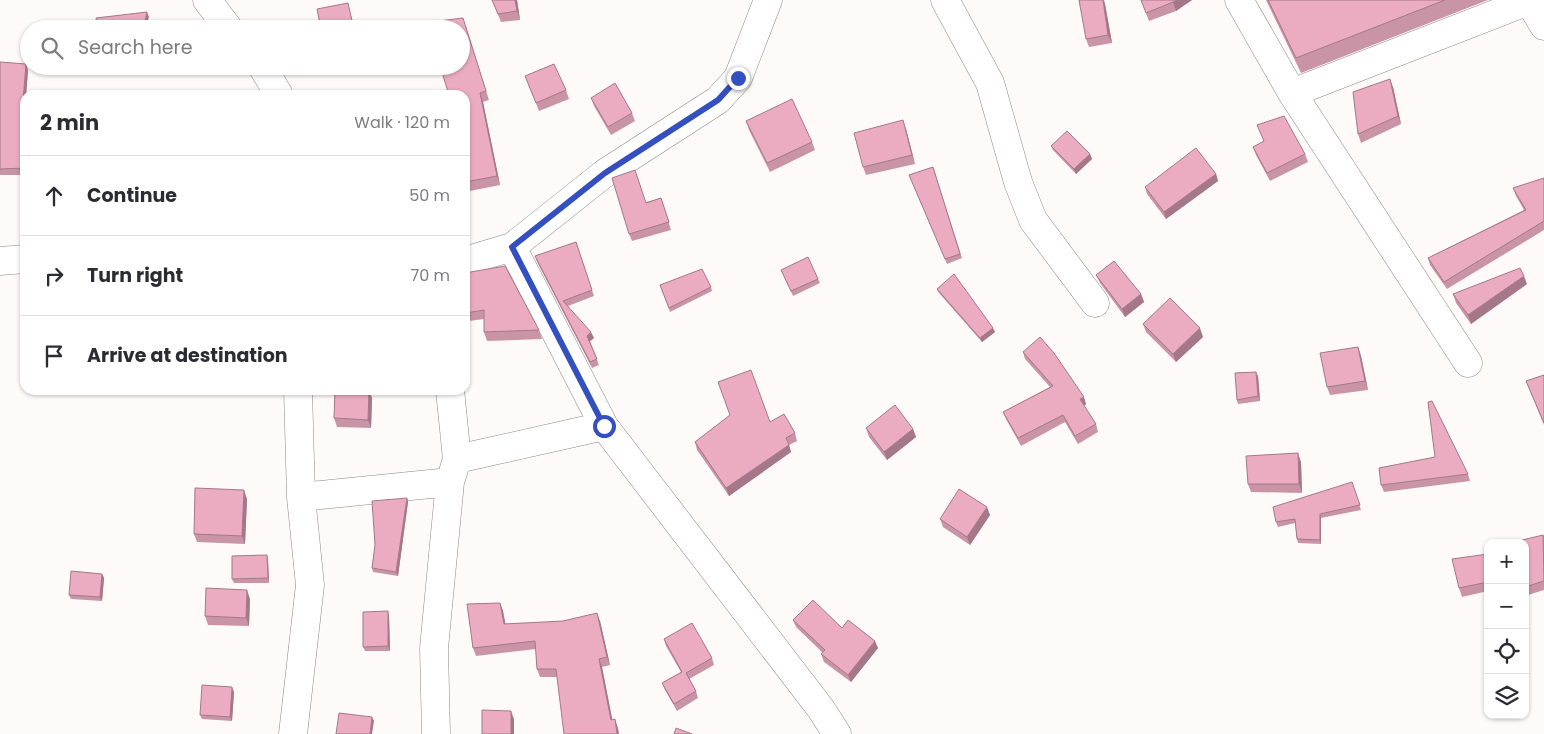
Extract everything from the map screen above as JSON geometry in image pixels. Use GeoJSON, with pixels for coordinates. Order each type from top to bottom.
{"type":"FeatureCollection","features":[{"type":"Feature","properties":{"kind":"street"},"geometry":{"type":"LineString","coordinates":[[207,0],[222,20]]}},
{"type":"Feature","properties":{"kind":"street"},"geometry":{"type":"LineString","coordinates":[[470,260],[512,247],[605,173],[718,100],[738,78],[768,0]]}},
{"type":"Feature","properties":{"kind":"street"},"geometry":{"type":"LineString","coordinates":[[945,0],[990,83],[1018,182],[1033,220],[1095,303]]}},
{"type":"Feature","properties":{"kind":"street"},"geometry":{"type":"LineString","coordinates":[[1239,0],[1292,93],[1468,363]]}},
{"type":"Feature","properties":{"kind":"street"},"geometry":{"type":"LineString","coordinates":[[1292,93],[1530,0],[1544,26]]}},
{"type":"Feature","properties":{"kind":"street"},"geometry":{"type":"LineString","coordinates":[[268,75],[277,90]]}},
{"type":"Feature","properties":{"kind":"street"},"geometry":{"type":"LineString","coordinates":[[512,247],[604,426],[821,709],[837,734]]}},
{"type":"Feature","properties":{"kind":"street"},"geometry":{"type":"LineString","coordinates":[[0,261],[20,259]]}},
{"type":"Feature","properties":{"kind":"street"},"geometry":{"type":"LineString","coordinates":[[293,734],[310,585],[301,497],[298,395]]}},
{"type":"Feature","properties":{"kind":"street"},"geometry":{"type":"LineString","coordinates":[[436,734],[434,648],[454,470],[450,395]]}},
{"type":"Feature","properties":{"kind":"street"},"geometry":{"type":"LineString","coordinates":[[301,497],[454,470],[604,426]]}},
{"type":"Feature","properties":{"kind":"building"},"geometry":{"type":"Polygon","coordinates":[[[492,0],[515,0],[517,11],[498,14],[492,0]]]}},
{"type":"Feature","properties":{"kind":"building"},"geometry":{"type":"Polygon","coordinates":[[[1079,0],[1103,0],[1108,35],[1086,39],[1079,0]]]}},
{"type":"Feature","properties":{"kind":"building"},"geometry":{"type":"Polygon","coordinates":[[[1141,0],[1177,0],[1146,13],[1141,0]]]}},
{"type":"Feature","properties":{"kind":"building"},"geometry":{"type":"Polygon","coordinates":[[[1268,0],[1445,0],[1296,58],[1268,0]]]}},
{"type":"Feature","properties":{"kind":"building"},"geometry":{"type":"Polygon","coordinates":[[[348,3],[352,20],[319,20],[317,9],[348,3]]]}},
{"type":"Feature","properties":{"kind":"building"},"geometry":{"type":"Polygon","coordinates":[[[147,12],[145,20],[96,20],[96,18],[147,12]]]}},
{"type":"Feature","properties":{"kind":"building"},"geometry":{"type":"Polygon","coordinates":[[[463,18],[464,20],[447,20],[463,18]]]}},
{"type":"Feature","properties":{"kind":"building"},"geometry":{"type":"Polygon","coordinates":[[[470,40],[486,91],[480,93],[497,176],[470,181],[470,90],[447,90],[443,75],[470,75],[470,40]]]}},
{"type":"Feature","properties":{"kind":"building"},"geometry":{"type":"Polygon","coordinates":[[[0,62],[20,64],[20,75],[25,75],[24,90],[20,90],[20,168],[0,169],[0,62]]]}},
{"type":"Feature","properties":{"kind":"building"},"geometry":{"type":"Polygon","coordinates":[[[554,64],[566,90],[536,103],[525,76],[554,64]]]}},
{"type":"Feature","properties":{"kind":"building"},"geometry":{"type":"Polygon","coordinates":[[[1390,79],[1398,116],[1358,134],[1353,92],[1390,79]]]}},
{"type":"Feature","properties":{"kind":"building"},"geometry":{"type":"Polygon","coordinates":[[[615,83],[632,113],[608,127],[591,98],[615,83]]]}},
{"type":"Feature","properties":{"kind":"building"},"geometry":{"type":"Polygon","coordinates":[[[792,99],[812,142],[767,163],[746,121],[792,99]]]}},
{"type":"Feature","properties":{"kind":"building"},"geometry":{"type":"Polygon","coordinates":[[[1284,116],[1305,154],[1267,173],[1253,147],[1264,141],[1257,125],[1284,116]]]}},
{"type":"Feature","properties":{"kind":"building"},"geometry":{"type":"Polygon","coordinates":[[[903,120],[912,155],[863,167],[854,133],[903,120]]]}},
{"type":"Feature","properties":{"kind":"building"},"geometry":{"type":"Polygon","coordinates":[[[1067,131],[1090,154],[1074,169],[1051,146],[1067,131]]]}},
{"type":"Feature","properties":{"kind":"building"},"geometry":{"type":"Polygon","coordinates":[[[1196,148],[1216,174],[1164,212],[1145,187],[1196,148]]]}},
{"type":"Feature","properties":{"kind":"building"},"geometry":{"type":"Polygon","coordinates":[[[933,167],[960,254],[945,259],[909,175],[933,167]]]}},
{"type":"Feature","properties":{"kind":"building"},"geometry":{"type":"Polygon","coordinates":[[[635,170],[646,203],[661,198],[669,222],[629,234],[612,178],[635,170]]]}},
{"type":"Feature","properties":{"kind":"building"},"geometry":{"type":"Polygon","coordinates":[[[1544,178],[1544,221],[1444,282],[1428,258],[1526,210],[1513,188],[1544,178]]]}},
{"type":"Feature","properties":{"kind":"building"},"geometry":{"type":"Polygon","coordinates":[[[576,242],[592,290],[563,301],[591,332],[587,336],[597,359],[590,362],[535,256],[576,242]]]}},
{"type":"Feature","properties":{"kind":"building"},"geometry":{"type":"Polygon","coordinates":[[[808,257],[818,279],[791,291],[781,270],[808,257]]]}},
{"type":"Feature","properties":{"kind":"building"},"geometry":{"type":"Polygon","coordinates":[[[1114,261],[1141,294],[1122,309],[1096,275],[1114,261]]]}},
{"type":"Feature","properties":{"kind":"building"},"geometry":{"type":"Polygon","coordinates":[[[505,266],[539,330],[484,332],[484,310],[470,312],[470,272],[505,266]]]}},
{"type":"Feature","properties":{"kind":"building"},"geometry":{"type":"Polygon","coordinates":[[[1520,268],[1524,276],[1468,315],[1453,294],[1520,268]]]}},
{"type":"Feature","properties":{"kind":"building"},"geometry":{"type":"Polygon","coordinates":[[[702,269],[711,287],[669,308],[660,285],[702,269]]]}},
{"type":"Feature","properties":{"kind":"building"},"geometry":{"type":"Polygon","coordinates":[[[954,274],[993,328],[980,338],[937,289],[954,274]]]}},
{"type":"Feature","properties":{"kind":"building"},"geometry":{"type":"Polygon","coordinates":[[[1170,298],[1200,328],[1173,354],[1143,324],[1170,298]]]}},
{"type":"Feature","properties":{"kind":"building"},"geometry":{"type":"Polygon","coordinates":[[[1040,337],[1054,353],[1084,397],[1080,399],[1096,424],[1075,436],[1063,415],[1018,438],[1003,412],[1053,386],[1023,352],[1040,337]]]}},
{"type":"Feature","properties":{"kind":"building"},"geometry":{"type":"Polygon","coordinates":[[[1358,347],[1365,381],[1327,387],[1320,353],[1358,347]]]}},
{"type":"Feature","properties":{"kind":"building"},"geometry":{"type":"Polygon","coordinates":[[[751,370],[770,422],[784,414],[795,433],[786,438],[789,445],[726,488],[695,442],[730,415],[718,382],[751,370]]]}},
{"type":"Feature","properties":{"kind":"building"},"geometry":{"type":"Polygon","coordinates":[[[1256,372],[1258,396],[1237,400],[1235,373],[1256,372]]]}},
{"type":"Feature","properties":{"kind":"building"},"geometry":{"type":"Polygon","coordinates":[[[1544,375],[1544,423],[1526,381],[1544,375]]]}},
{"type":"Feature","properties":{"kind":"building"},"geometry":{"type":"Polygon","coordinates":[[[335,395],[369,395],[368,420],[334,418],[335,395]]]}},
{"type":"Feature","properties":{"kind":"building"},"geometry":{"type":"Polygon","coordinates":[[[1432,401],[1468,474],[1381,485],[1379,468],[1435,457],[1428,402],[1432,401]]]}},
{"type":"Feature","properties":{"kind":"building"},"geometry":{"type":"Polygon","coordinates":[[[895,405],[913,429],[884,452],[866,428],[895,405]]]}},
{"type":"Feature","properties":{"kind":"building"},"geometry":{"type":"Polygon","coordinates":[[[1298,453],[1299,484],[1248,484],[1246,456],[1298,453]]]}},
{"type":"Feature","properties":{"kind":"building"},"geometry":{"type":"Polygon","coordinates":[[[1352,482],[1360,505],[1320,514],[1320,540],[1297,539],[1295,519],[1276,522],[1273,507],[1352,482]]]}},
{"type":"Feature","properties":{"kind":"building"},"geometry":{"type":"Polygon","coordinates":[[[195,488],[244,490],[242,536],[194,534],[195,488]]]}},
{"type":"Feature","properties":{"kind":"building"},"geometry":{"type":"Polygon","coordinates":[[[959,489],[987,507],[967,537],[940,519],[959,489]]]}},
{"type":"Feature","properties":{"kind":"building"},"geometry":{"type":"Polygon","coordinates":[[[407,498],[396,572],[372,568],[375,545],[372,501],[407,498]]]}},
{"type":"Feature","properties":{"kind":"building"},"geometry":{"type":"Polygon","coordinates":[[[1543,535],[1544,581],[1529,586],[1529,539],[1526,539],[1543,535]]]}},
{"type":"Feature","properties":{"kind":"building"},"geometry":{"type":"Polygon","coordinates":[[[267,555],[268,578],[232,579],[232,556],[267,555]]]}},
{"type":"Feature","properties":{"kind":"building"},"geometry":{"type":"Polygon","coordinates":[[[1484,555],[1484,583],[1459,588],[1452,559],[1484,555]]]}},
{"type":"Feature","properties":{"kind":"building"},"geometry":{"type":"Polygon","coordinates":[[[71,571],[102,574],[100,597],[69,595],[71,571]]]}},
{"type":"Feature","properties":{"kind":"building"},"geometry":{"type":"Polygon","coordinates":[[[206,588],[247,590],[246,618],[205,616],[206,588]]]}},
{"type":"Feature","properties":{"kind":"building"},"geometry":{"type":"Polygon","coordinates":[[[813,600],[842,628],[848,620],[875,641],[848,675],[821,654],[825,650],[793,620],[813,600]]]}},
{"type":"Feature","properties":{"kind":"building"},"geometry":{"type":"Polygon","coordinates":[[[500,603],[504,624],[563,621],[597,613],[607,657],[599,659],[611,720],[615,719],[617,734],[564,734],[556,669],[537,669],[535,641],[473,648],[467,604],[500,603]]]}},
{"type":"Feature","properties":{"kind":"building"},"geometry":{"type":"Polygon","coordinates":[[[388,611],[388,646],[363,647],[363,612],[388,611]]]}},
{"type":"Feature","properties":{"kind":"building"},"geometry":{"type":"Polygon","coordinates":[[[692,623],[712,658],[686,673],[696,691],[674,704],[662,683],[682,672],[664,639],[692,623]]]}},
{"type":"Feature","properties":{"kind":"building"},"geometry":{"type":"Polygon","coordinates":[[[202,685],[232,687],[230,717],[200,715],[202,685]]]}},
{"type":"Feature","properties":{"kind":"building"},"geometry":{"type":"Polygon","coordinates":[[[482,710],[511,711],[511,734],[482,734],[482,710]]]}},
{"type":"Feature","properties":{"kind":"building"},"geometry":{"type":"Polygon","coordinates":[[[339,713],[372,717],[370,734],[336,734],[339,713]]]}},
{"type":"Feature","properties":{"kind":"building"},"geometry":{"type":"Polygon","coordinates":[[[676,728],[692,734],[674,734],[676,728]]]}},
{"type":"Feature","properties":{"kind":"route"},"geometry":{"type":"LineString","coordinates":[[604,426],[512,247],[605,173],[718,100],[738,78]]}}]}
